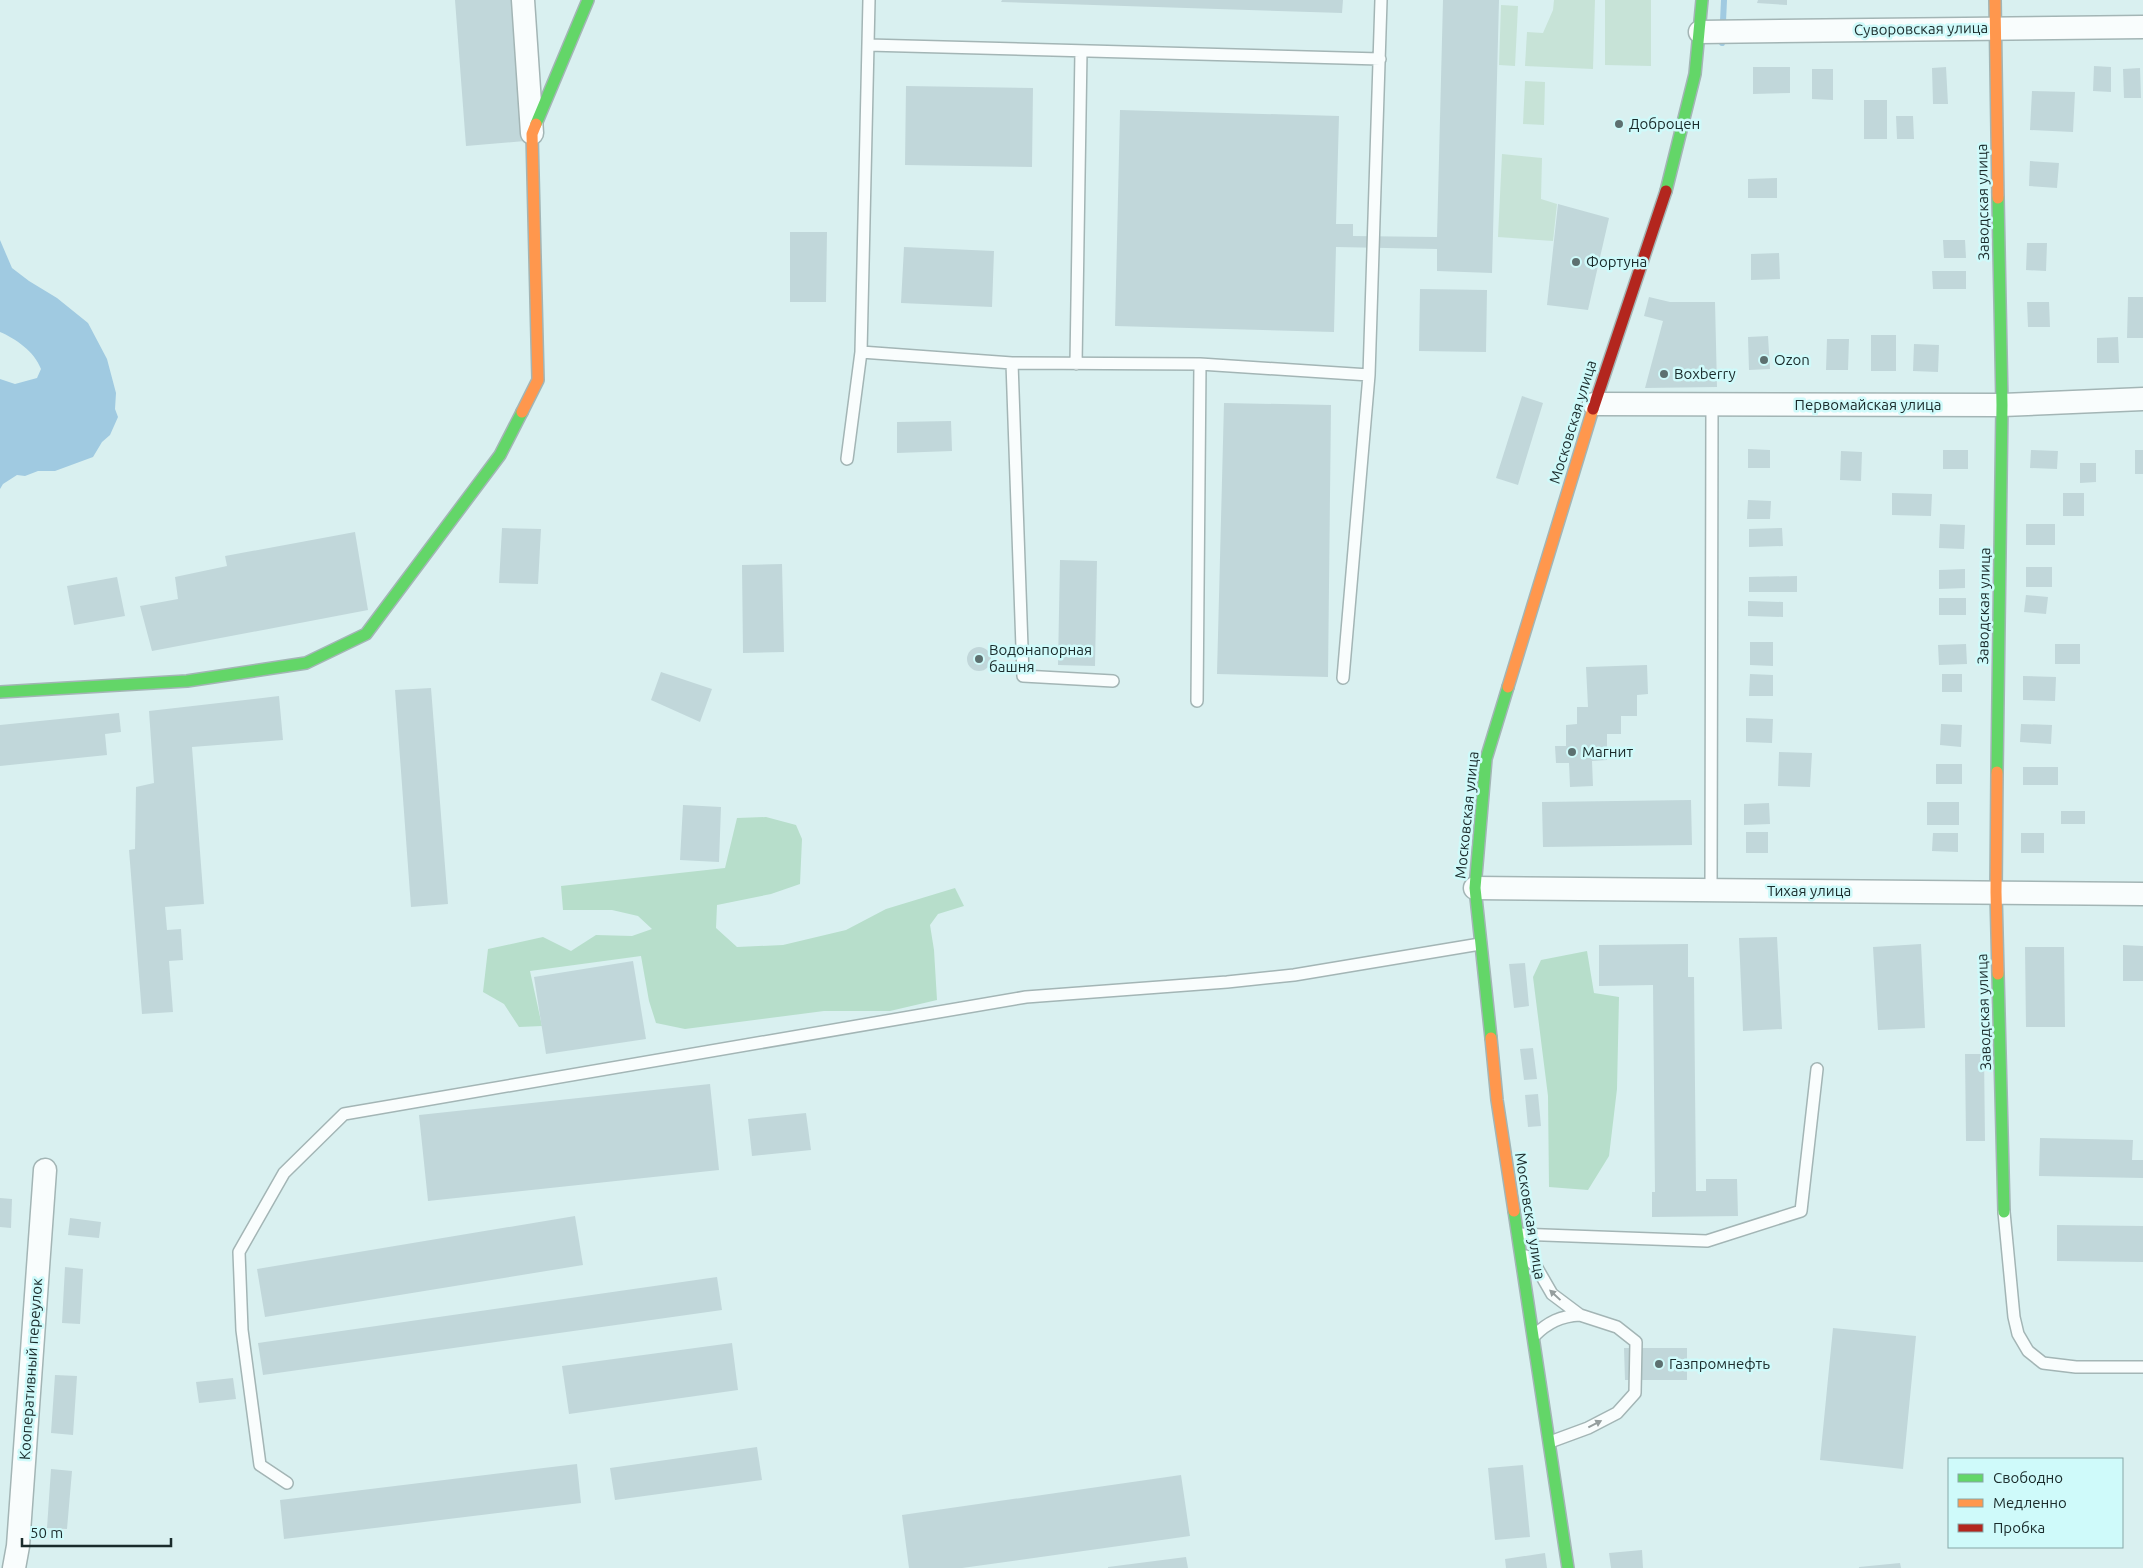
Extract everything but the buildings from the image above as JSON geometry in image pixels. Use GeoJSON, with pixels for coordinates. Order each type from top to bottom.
{"type":"FeatureCollection","features":[{"type":"Feature","properties":{"kind":"street"},"geometry":{"type":"LineString","coordinates":[[0,692],[187,681],[306,663],[366,634],[500,455],[538,380],[532,134],[524,0]]}},
{"type":"Feature","properties":{"kind":"street"},"geometry":{"type":"LineString","coordinates":[[532,134],[588,0]]}},
{"type":"Feature","properties":{"kind":"street","name":"Московская улица"},"geometry":{"type":"LineString","coordinates":[[1568,1568],[1497,1100],[1474,888],[1486,759],[1594,404],[1668,184],[1695,74],[1702,0]]}},
{"type":"Feature","properties":{"kind":"street","name":"Заводская улица"},"geometry":{"type":"LineString","coordinates":[[1995,0],[2002,405],[1996,892],[2004,1212]]}},
{"type":"Feature","properties":{"kind":"street","name":"Суворовская улица"},"geometry":{"type":"LineString","coordinates":[[1700,32],[2143,26]]}},
{"type":"Feature","properties":{"kind":"street","name":"Первомайская улица"},"geometry":{"type":"LineString","coordinates":[[1594,404],[2002,405],[2143,399]]}},
{"type":"Feature","properties":{"kind":"street","name":"Тихая улица"},"geometry":{"type":"LineString","coordinates":[[1474,888],[2143,894]]}},
{"type":"Feature","properties":{"kind":"street","name":"Кооперативный переулок"},"geometry":{"type":"LineString","coordinates":[[14,1568],[18,1546],[45,1170]]}},
{"type":"Feature","properties":{"kind":"lane"},"geometry":{"type":"LineString","coordinates":[[847,458],[861,352],[870,0]]}},
{"type":"Feature","properties":{"kind":"lane"},"geometry":{"type":"LineString","coordinates":[[1343,678],[1369,375],[1381,0]]}},
{"type":"Feature","properties":{"kind":"lane"},"geometry":{"type":"LineString","coordinates":[[868,45],[1380,59]]}},
{"type":"Feature","properties":{"kind":"lane"},"geometry":{"type":"LineString","coordinates":[[1076,364],[1081,51]]}},
{"type":"Feature","properties":{"kind":"lane"},"geometry":{"type":"LineString","coordinates":[[861,352],[1012,363],[1200,364],[1369,375]]}},
{"type":"Feature","properties":{"kind":"lane"},"geometry":{"type":"LineString","coordinates":[[1012,363],[1023,676],[1113,681]]}},
{"type":"Feature","properties":{"kind":"lane"},"geometry":{"type":"LineString","coordinates":[[1197,701],[1200,364]]}},
{"type":"Feature","properties":{"kind":"lane"},"geometry":{"type":"LineString","coordinates":[[1711,890],[1712,404]]}},
{"type":"Feature","properties":{"kind":"lane"},"geometry":{"type":"LineString","coordinates":[[287,1484],[260,1465],[242,1330],[239,1252],[284,1173],[344,1114],[1026,997],[1294,975],[1480,944]]}},
{"type":"Feature","properties":{"kind":"lane"},"geometry":{"type":"LineString","coordinates":[[1518,1234],[1707,1241],[1801,1211],[1817,1069]]}},
{"type":"Feature","properties":{"kind":"lane"},"geometry":{"type":"LineString","coordinates":[[2004,1212],[2014,1317],[2018,1334],[2028,1351],[2043,1363],[2076,1367],[2143,1367]]}},
{"type":"Feature","properties":{"kind":"lane"},"geometry":{"type":"LineString","coordinates":[[1520,1248],[1537,1268],[1552,1294],[1580,1315],[1616,1327],[1636,1342],[1636,1393],[1617,1413],[1588,1428],[1550,1442]]}},
{"type":"Feature","properties":{"kind":"lane"},"geometry":{"type":"LineString","coordinates":[[1534,1336],[1543,1326],[1562,1316],[1580,1315]]}},
{"type":"Feature","properties":{"kind":"green space"},"geometry":{"type":"Polygon","coordinates":[[[1554,0],[1595,0],[1593,69],[1525,66],[1527,32],[1543,33],[1553,10],[1554,0]]]}},
{"type":"Feature","properties":{"kind":"green space"},"geometry":{"type":"Polygon","coordinates":[[[1605,0],[1651,0],[1651,66],[1605,65],[1605,0]]]}},
{"type":"Feature","properties":{"kind":"green space"},"geometry":{"type":"Polygon","coordinates":[[[1501,5],[1518,6],[1515,66],[1499,65],[1501,5]]]}},
{"type":"Feature","properties":{"kind":"green space"},"geometry":{"type":"Polygon","coordinates":[[[1525,81],[1545,82],[1544,125],[1523,124],[1525,81]]]}},
{"type":"Feature","properties":{"kind":"green space"},"geometry":{"type":"Polygon","coordinates":[[[1502,154],[1542,158],[1541,199],[1557,204],[1553,241],[1498,237],[1502,154]]]}},
{"type":"Feature","properties":{"kind":"green space"},"geometry":{"type":"Polygon","coordinates":[[[766,817],[796,825],[802,839],[800,884],[771,894],[717,905],[716,928],[737,947],[783,945],[846,930],[886,909],[955,888],[964,906],[938,914],[930,925],[934,950],[937,1000],[890,1011],[824,1011],[685,1029],[656,1023],[649,1001],[641,956],[530,971],[542,1026],[519,1027],[504,1004],[483,992],[488,949],[543,937],[571,951],[596,935],[632,936],[652,929],[638,916],[612,910],[563,910],[561,886],[725,868],[737,818],[766,817]]]}},
{"type":"Feature","properties":{"kind":"green space"},"geometry":{"type":"Polygon","coordinates":[[[1587,951],[1594,993],[1619,997],[1617,1089],[1609,1156],[1588,1190],[1549,1187],[1548,1096],[1533,977],[1541,960],[1587,951]]]}},
{"type":"Feature","properties":{"kind":"water"},"geometry":{"type":"Polygon","coordinates":[[[0,240],[12,268],[57,298],[88,323],[107,359],[116,393],[115,409],[118,417],[110,435],[102,442],[93,457],[55,471],[38,471],[25,476],[17,475],[3,484],[0,489],[0,379],[15,384],[37,378],[41,369],[34,357],[24,346],[0,332],[0,240]]]}},
{"type":"Feature","properties":{"kind":"waterway"},"geometry":{"type":"LineString","coordinates":[[1722,43],[1724,0]]}},
{"type":"Feature","properties":{"kind":"traffic: fast"},"geometry":{"type":"LineString","coordinates":[[536,124],[588,0]]}},
{"type":"Feature","properties":{"kind":"traffic: fast"},"geometry":{"type":"LineString","coordinates":[[1666,191],[1695,74],[1702,0]]}},
{"type":"Feature","properties":{"kind":"traffic: fast"},"geometry":{"type":"LineString","coordinates":[[1997,772],[2002,405],[1998,198]]}},
{"type":"Feature","properties":{"kind":"traffic: fast"},"geometry":{"type":"LineString","coordinates":[[0,692],[187,681],[306,663],[366,634],[500,455],[522,412]]}},
{"type":"Feature","properties":{"kind":"traffic: fast"},"geometry":{"type":"LineString","coordinates":[[1491,1038],[1475,888],[1486,759],[1508,687]]}},
{"type":"Feature","properties":{"kind":"traffic: fast"},"geometry":{"type":"LineString","coordinates":[[1998,974],[2004,1212]]}},
{"type":"Feature","properties":{"kind":"traffic: fast"},"geometry":{"type":"LineString","coordinates":[[1514,1211],[1568,1568]]}},
{"type":"Feature","properties":{"kind":"traffic: slow"},"geometry":{"type":"LineString","coordinates":[[1995,0],[1998,198]]}},
{"type":"Feature","properties":{"kind":"traffic: slow"},"geometry":{"type":"LineString","coordinates":[[522,412],[538,380],[532,134],[536,124]]}},
{"type":"Feature","properties":{"kind":"traffic: slow"},"geometry":{"type":"LineString","coordinates":[[1508,687],[1593,409]]}},
{"type":"Feature","properties":{"kind":"traffic: slow"},"geometry":{"type":"LineString","coordinates":[[1997,772],[1996,892],[1998,974]]}},
{"type":"Feature","properties":{"kind":"traffic: slow"},"geometry":{"type":"LineString","coordinates":[[1491,1038],[1497,1100],[1514,1211]]}},
{"type":"Feature","properties":{"kind":"traffic: jam"},"geometry":{"type":"LineString","coordinates":[[1593,409],[1666,191]]}},
{"type":"Feature","properties":{"kind":"place","name":"Доброцен"},"geometry":{"type":"Point","coordinates":[1619,124]}},
{"type":"Feature","properties":{"kind":"place","name":"Фортуна"},"geometry":{"type":"Point","coordinates":[1576,262]}},
{"type":"Feature","properties":{"kind":"place","name":"Ozon"},"geometry":{"type":"Point","coordinates":[1764,360]}},
{"type":"Feature","properties":{"kind":"place","name":"Boxberry"},"geometry":{"type":"Point","coordinates":[1664,374]}},
{"type":"Feature","properties":{"kind":"place","name":"Водонапорная башня"},"geometry":{"type":"Point","coordinates":[979,659]}},
{"type":"Feature","properties":{"kind":"place","name":"Магнит"},"geometry":{"type":"Point","coordinates":[1572,752]}},
{"type":"Feature","properties":{"kind":"place","name":"Газпромнефть"},"geometry":{"type":"Point","coordinates":[1659,1364]}}]}
